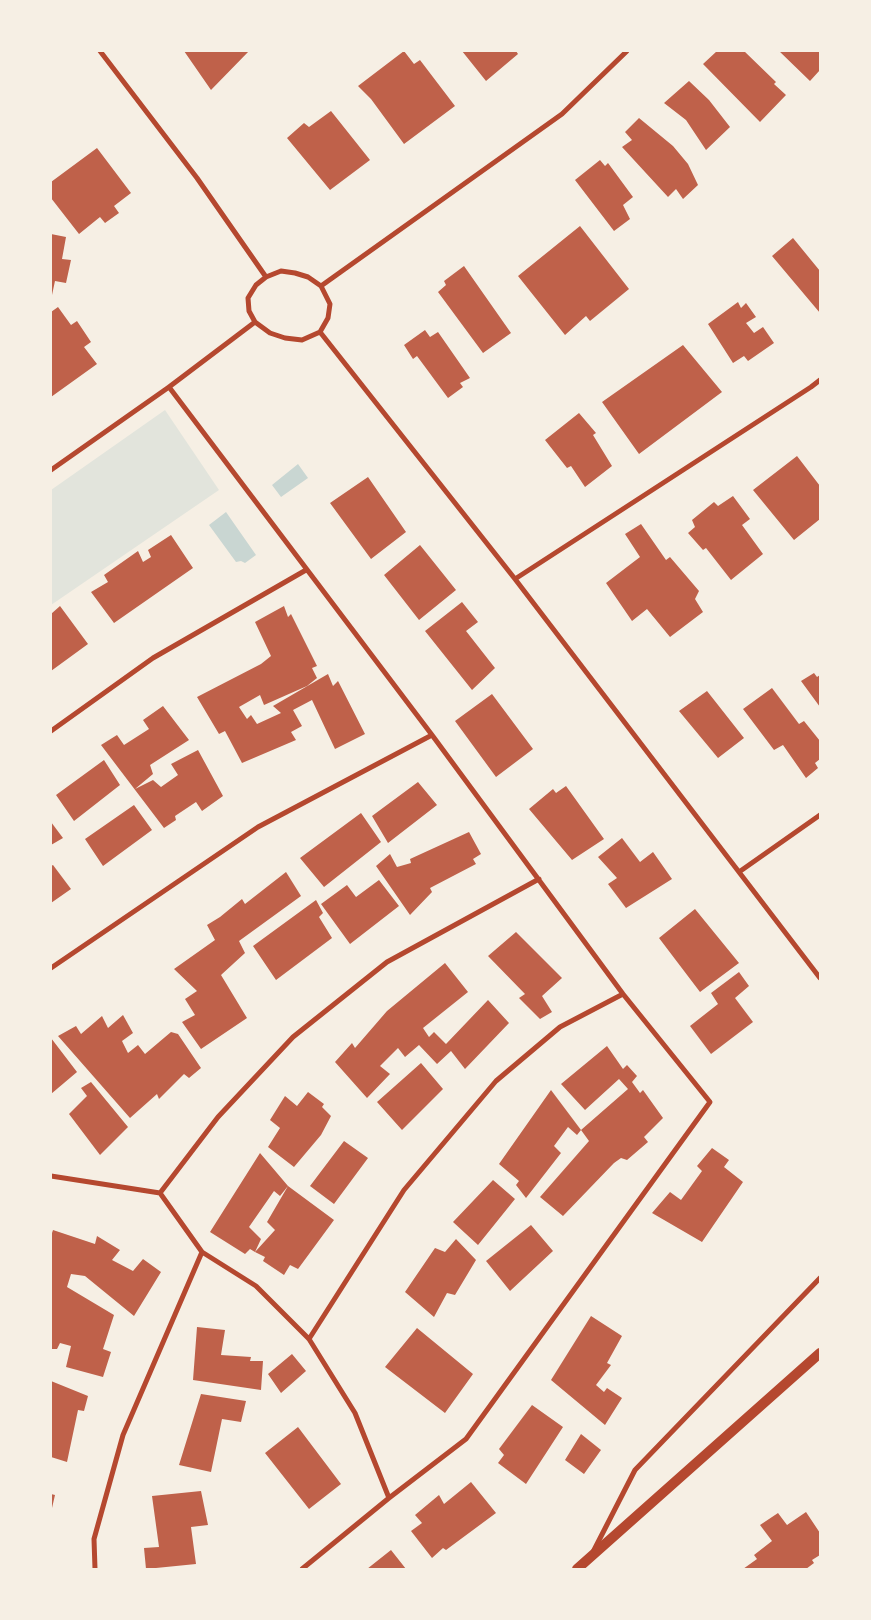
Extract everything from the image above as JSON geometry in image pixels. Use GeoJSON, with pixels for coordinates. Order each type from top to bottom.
{"type":"FeatureCollection","features":[{"type":"Feature","properties":{"kind":"main road"},"geometry":{"type":"LineString","coordinates":[[577,1569],[820,1353]]}},
{"type":"Feature","properties":{"kind":"street"},"geometry":{"type":"LineString","coordinates":[[100,51],[197,178],[266,277]]}},
{"type":"Feature","properties":{"kind":"street"},"geometry":{"type":"LineString","coordinates":[[321,286],[562,114],[627,51]]}},
{"type":"Feature","properties":{"kind":"street"},"geometry":{"type":"LineString","coordinates":[[281,271],[308,277],[321,286],[330,304],[328,318],[320,332],[302,340],[285,338],[270,333],[255,322],[249,311],[248,298],[256,285],[266,277],[281,271]]}},
{"type":"Feature","properties":{"kind":"street"},"geometry":{"type":"LineString","coordinates":[[51,470],[169,387],[255,322]]}},
{"type":"Feature","properties":{"kind":"street"},"geometry":{"type":"LineString","coordinates":[[320,332],[515,579],[820,978]]}},
{"type":"Feature","properties":{"kind":"street"},"geometry":{"type":"LineString","coordinates":[[515,579],[820,380]]}},
{"type":"Feature","properties":{"kind":"street"},"geometry":{"type":"LineString","coordinates":[[169,387],[432,735],[623,994],[710,1102],[466,1439],[389,1498],[302,1569]]}},
{"type":"Feature","properties":{"kind":"street"},"geometry":{"type":"LineString","coordinates":[[51,731],[153,658],[306,570]]}},
{"type":"Feature","properties":{"kind":"street"},"geometry":{"type":"LineString","coordinates":[[51,968],[258,827],[432,735]]}},
{"type":"Feature","properties":{"kind":"street"},"geometry":{"type":"LineString","coordinates":[[739,872],[820,816]]}},
{"type":"Feature","properties":{"kind":"street"},"geometry":{"type":"LineString","coordinates":[[160,1194],[218,1117],[294,1038],[387,962],[539,880]]}},
{"type":"Feature","properties":{"kind":"street"},"geometry":{"type":"LineString","coordinates":[[309,1339],[404,1190],[496,1081],[560,1027],[623,994]]}},
{"type":"Feature","properties":{"kind":"street"},"geometry":{"type":"LineString","coordinates":[[51,1176],[160,1194],[202,1252],[256,1286],[309,1339],[355,1414],[389,1498]]}},
{"type":"Feature","properties":{"kind":"street"},"geometry":{"type":"LineString","coordinates":[[95,1569],[94,1538],[122,1435],[202,1252]]}},
{"type":"Feature","properties":{"kind":"street"},"geometry":{"type":"LineString","coordinates":[[590,1558],[635,1470],[820,1278]]}},
{"type":"Feature","properties":{"kind":"shaded area"},"geometry":{"type":"Polygon","coordinates":[[[165,410],[219,490],[51,605],[51,490],[165,410]]]}},
{"type":"Feature","properties":{"kind":"shaded area"},"geometry":{"type":"Polygon","coordinates":[[[298,464],[308,478],[281,497],[272,485],[298,464]]]}},
{"type":"Feature","properties":{"kind":"shaded area"},"geometry":{"type":"Polygon","coordinates":[[[226,512],[256,555],[245,563],[241,561],[236,562],[209,525],[226,512]]]}},
{"type":"Feature","properties":{"kind":"building"},"geometry":{"type":"Polygon","coordinates":[[[184,51],[249,51],[211,90],[184,51]]]}},
{"type":"Feature","properties":{"kind":"building"},"geometry":{"type":"Polygon","coordinates":[[[404,51],[414,64],[420,60],[455,106],[404,144],[371,99],[358,86],[404,51]]]}},
{"type":"Feature","properties":{"kind":"building"},"geometry":{"type":"Polygon","coordinates":[[[462,51],[516,51],[518,54],[486,81],[462,51]]]}},
{"type":"Feature","properties":{"kind":"building"},"geometry":{"type":"Polygon","coordinates":[[[717,51],[744,51],[776,82],[774,84],[786,95],[760,122],[703,64],[717,51]]]}},
{"type":"Feature","properties":{"kind":"building"},"geometry":{"type":"Polygon","coordinates":[[[779,51],[820,51],[820,70],[810,81],[779,51]]]}},
{"type":"Feature","properties":{"kind":"building"},"geometry":{"type":"Polygon","coordinates":[[[689,81],[709,100],[730,127],[706,150],[686,120],[664,103],[689,81]]]}},
{"type":"Feature","properties":{"kind":"building"},"geometry":{"type":"Polygon","coordinates":[[[331,111],[370,160],[330,190],[287,138],[304,123],[309,127],[331,111]]]}},
{"type":"Feature","properties":{"kind":"building"},"geometry":{"type":"Polygon","coordinates":[[[639,118],[673,146],[688,164],[698,185],[683,199],[676,189],[668,197],[622,147],[632,140],[625,132],[639,118]]]}},
{"type":"Feature","properties":{"kind":"building"},"geometry":{"type":"Polygon","coordinates":[[[97,148],[131,193],[114,206],[119,213],[105,223],[100,217],[79,234],[51,198],[51,182],[97,148]]]}},
{"type":"Feature","properties":{"kind":"building"},"geometry":{"type":"Polygon","coordinates":[[[600,160],[605,166],[608,163],[633,197],[623,205],[630,219],[614,231],[575,180],[600,160]]]}},
{"type":"Feature","properties":{"kind":"building"},"geometry":{"type":"Polygon","coordinates":[[[580,226],[629,289],[590,321],[586,316],[565,335],[518,276],[580,226]]]}},
{"type":"Feature","properties":{"kind":"building"},"geometry":{"type":"Polygon","coordinates":[[[51,234],[66,237],[62,259],[71,260],[66,283],[55,281],[52,295],[51,234]]]}},
{"type":"Feature","properties":{"kind":"building"},"geometry":{"type":"Polygon","coordinates":[[[793,238],[820,271],[820,313],[772,256],[793,238]]]}},
{"type":"Feature","properties":{"kind":"building"},"geometry":{"type":"Polygon","coordinates":[[[464,266],[511,333],[483,353],[438,292],[446,285],[444,281],[464,266]]]}},
{"type":"Feature","properties":{"kind":"building"},"geometry":{"type":"Polygon","coordinates":[[[738,302],[741,308],[746,303],[756,317],[746,323],[754,333],[763,327],[774,343],[748,361],[744,356],[733,363],[708,324],[738,302]]]}},
{"type":"Feature","properties":{"kind":"building"},"geometry":{"type":"Polygon","coordinates":[[[58,307],[71,325],[77,321],[91,342],[84,347],[97,364],[51,397],[51,312],[58,307]]]}},
{"type":"Feature","properties":{"kind":"building"},"geometry":{"type":"Polygon","coordinates":[[[425,330],[430,337],[438,332],[470,378],[460,383],[463,387],[448,398],[417,356],[413,359],[404,345],[425,330]]]}},
{"type":"Feature","properties":{"kind":"building"},"geometry":{"type":"Polygon","coordinates":[[[683,345],[722,392],[639,454],[602,402],[683,345]]]}},
{"type":"Feature","properties":{"kind":"building"},"geometry":{"type":"Polygon","coordinates":[[[579,413],[596,433],[593,435],[612,466],[585,487],[571,466],[567,468],[545,440],[579,413]]]}},
{"type":"Feature","properties":{"kind":"building"},"geometry":{"type":"Polygon","coordinates":[[[797,456],[820,486],[820,519],[794,540],[753,490],[797,456]]]}},
{"type":"Feature","properties":{"kind":"building"},"geometry":{"type":"Polygon","coordinates":[[[368,477],[406,532],[371,559],[330,503],[368,477]]]}},
{"type":"Feature","properties":{"kind":"building"},"geometry":{"type":"Polygon","coordinates":[[[733,496],[750,519],[742,525],[763,554],[731,580],[706,548],[703,550],[688,533],[695,527],[692,520],[714,502],[718,506],[733,496]]]}},
{"type":"Feature","properties":{"kind":"building"},"geometry":{"type":"Polygon","coordinates":[[[641,524],[666,560],[670,557],[699,591],[695,599],[703,612],[670,637],[647,609],[632,621],[606,583],[640,557],[625,534],[641,524]]]}},
{"type":"Feature","properties":{"kind":"building"},"geometry":{"type":"Polygon","coordinates":[[[171,535],[193,568],[114,623],[91,592],[108,582],[104,575],[138,551],[143,562],[151,557],[148,550],[171,535]]]}},
{"type":"Feature","properties":{"kind":"building"},"geometry":{"type":"Polygon","coordinates":[[[420,545],[456,590],[419,620],[384,575],[420,545]]]}},
{"type":"Feature","properties":{"kind":"building"},"geometry":{"type":"Polygon","coordinates":[[[462,602],[478,622],[466,631],[495,668],[472,690],[425,631],[462,602]]]}},
{"type":"Feature","properties":{"kind":"building"},"geometry":{"type":"Polygon","coordinates":[[[60,606],[88,644],[51,671],[51,614],[60,606]]]}},
{"type":"Feature","properties":{"kind":"building"},"geometry":{"type":"Polygon","coordinates":[[[284,606],[288,617],[291,614],[317,666],[312,668],[317,678],[307,686],[264,705],[260,695],[239,707],[247,719],[251,715],[257,724],[281,713],[273,706],[328,674],[333,686],[338,681],[365,734],[335,749],[312,700],[293,710],[302,726],[291,732],[296,740],[242,763],[225,731],[219,734],[197,697],[261,664],[271,656],[255,622],[284,606]]]}},
{"type":"Feature","properties":{"kind":"building"},"geometry":{"type":"Polygon","coordinates":[[[814,673],[817,677],[820,675],[820,707],[801,681],[814,673]]]}},
{"type":"Feature","properties":{"kind":"building"},"geometry":{"type":"Polygon","coordinates":[[[772,688],[799,724],[804,721],[820,741],[820,759],[815,763],[818,768],[806,778],[783,745],[774,750],[743,709],[772,688]]]}},
{"type":"Feature","properties":{"kind":"building"},"geometry":{"type":"Polygon","coordinates":[[[707,691],[744,738],[718,758],[679,711],[707,691]]]}},
{"type":"Feature","properties":{"kind":"building"},"geometry":{"type":"Polygon","coordinates":[[[492,694],[533,749],[496,777],[455,721],[492,694]]]}},
{"type":"Feature","properties":{"kind":"building"},"geometry":{"type":"Polygon","coordinates":[[[163,706],[189,740],[150,765],[153,774],[135,789],[153,780],[161,787],[178,775],[171,764],[198,750],[223,796],[202,811],[196,802],[175,816],[176,820],[164,828],[101,745],[117,735],[124,745],[149,729],[143,720],[163,706]]]}},
{"type":"Feature","properties":{"kind":"building"},"geometry":{"type":"Polygon","coordinates":[[[104,760],[120,785],[74,821],[56,795],[104,760]]]}},
{"type":"Feature","properties":{"kind":"building"},"geometry":{"type":"Polygon","coordinates":[[[418,782],[437,805],[388,843],[372,816],[418,782]]]}},
{"type":"Feature","properties":{"kind":"building"},"geometry":{"type":"Polygon","coordinates":[[[566,786],[604,839],[572,860],[529,809],[553,789],[556,793],[566,786]]]}},
{"type":"Feature","properties":{"kind":"building"},"geometry":{"type":"Polygon","coordinates":[[[134,805],[152,830],[103,866],[85,839],[134,805]]]}},
{"type":"Feature","properties":{"kind":"building"},"geometry":{"type":"Polygon","coordinates":[[[361,813],[381,842],[324,887],[300,858],[361,813]]]}},
{"type":"Feature","properties":{"kind":"building"},"geometry":{"type":"Polygon","coordinates":[[[51,822],[63,838],[51,845],[51,822]]]}},
{"type":"Feature","properties":{"kind":"building"},"geometry":{"type":"Polygon","coordinates":[[[469,832],[481,854],[473,859],[476,864],[430,888],[432,892],[410,915],[376,866],[390,854],[397,867],[411,863],[410,859],[469,832]]]}},
{"type":"Feature","properties":{"kind":"building"},"geometry":{"type":"Polygon","coordinates":[[[622,838],[640,862],[653,852],[672,879],[626,908],[608,884],[617,878],[598,857],[622,838]]]}},
{"type":"Feature","properties":{"kind":"building"},"geometry":{"type":"Polygon","coordinates":[[[53,865],[71,889],[51,903],[51,866],[53,865]]]}},
{"type":"Feature","properties":{"kind":"building"},"geometry":{"type":"Polygon","coordinates":[[[286,872],[301,896],[239,941],[245,953],[221,975],[247,1018],[201,1049],[182,1022],[195,1015],[185,999],[197,991],[174,969],[215,940],[207,925],[242,899],[245,904],[286,872]]]}},
{"type":"Feature","properties":{"kind":"building"},"geometry":{"type":"Polygon","coordinates":[[[379,880],[399,906],[350,944],[321,904],[347,885],[356,897],[379,880]]]}},
{"type":"Feature","properties":{"kind":"building"},"geometry":{"type":"Polygon","coordinates":[[[316,900],[323,913],[319,917],[332,938],[276,980],[253,946],[316,900]]]}},
{"type":"Feature","properties":{"kind":"building"},"geometry":{"type":"Polygon","coordinates":[[[695,909],[739,963],[700,992],[659,938],[695,909]]]}},
{"type":"Feature","properties":{"kind":"building"},"geometry":{"type":"Polygon","coordinates":[[[516,932],[562,978],[542,996],[552,1012],[540,1019],[519,998],[525,994],[488,956],[516,932]]]}},
{"type":"Feature","properties":{"kind":"building"},"geometry":{"type":"Polygon","coordinates":[[[445,963],[468,992],[423,1028],[429,1037],[434,1032],[446,1044],[488,1000],[509,1023],[465,1069],[451,1051],[437,1064],[419,1045],[405,1057],[398,1048],[380,1066],[390,1074],[367,1098],[335,1062],[352,1043],[355,1048],[387,1011],[445,963]]]}},
{"type":"Feature","properties":{"kind":"building"},"geometry":{"type":"Polygon","coordinates":[[[739,972],[749,986],[735,998],[753,1022],[711,1054],[690,1026],[718,1004],[711,993],[739,972]]]}},
{"type":"Feature","properties":{"kind":"building"},"geometry":{"type":"Polygon","coordinates":[[[123,1015],[133,1033],[122,1041],[128,1053],[138,1045],[145,1054],[171,1032],[178,1034],[201,1068],[189,1078],[184,1074],[159,1099],[157,1094],[130,1118],[58,1036],[76,1026],[81,1034],[102,1016],[108,1028],[123,1015]]]}},
{"type":"Feature","properties":{"kind":"building"},"geometry":{"type":"Polygon","coordinates":[[[51,1038],[77,1072],[51,1094],[51,1038]]]}},
{"type":"Feature","properties":{"kind":"building"},"geometry":{"type":"Polygon","coordinates":[[[607,1046],[623,1069],[627,1065],[637,1076],[632,1082],[640,1093],[643,1090],[663,1118],[644,1137],[648,1142],[627,1160],[621,1158],[614,1163],[563,1216],[540,1197],[589,1141],[581,1130],[628,1089],[619,1079],[585,1110],[561,1084],[607,1046]]]}},
{"type":"Feature","properties":{"kind":"building"},"geometry":{"type":"Polygon","coordinates":[[[421,1063],[443,1089],[402,1130],[377,1102],[421,1063]]]}},
{"type":"Feature","properties":{"kind":"building"},"geometry":{"type":"Polygon","coordinates":[[[91,1082],[128,1127],[100,1155],[69,1114],[87,1096],[81,1088],[91,1082]]]}},
{"type":"Feature","properties":{"kind":"building"},"geometry":{"type":"Polygon","coordinates":[[[551,1090],[581,1130],[577,1135],[568,1127],[554,1146],[561,1153],[526,1198],[516,1185],[519,1181],[499,1164],[551,1090]]]}},
{"type":"Feature","properties":{"kind":"building"},"geometry":{"type":"Polygon","coordinates":[[[308,1092],[324,1104],[322,1107],[331,1116],[321,1135],[294,1167],[268,1147],[280,1128],[270,1120],[285,1096],[297,1106],[308,1092]]]}},
{"type":"Feature","properties":{"kind":"building"},"geometry":{"type":"Polygon","coordinates":[[[344,1141],[368,1158],[334,1204],[310,1186],[344,1141]]]}},
{"type":"Feature","properties":{"kind":"building"},"geometry":{"type":"Polygon","coordinates":[[[712,1148],[729,1160],[724,1167],[743,1182],[702,1242],[652,1213],[670,1192],[681,1200],[702,1171],[697,1166],[712,1148]]]}},
{"type":"Feature","properties":{"kind":"building"},"geometry":{"type":"Polygon","coordinates":[[[260,1153],[288,1186],[280,1196],[274,1191],[249,1227],[261,1239],[255,1252],[250,1249],[245,1254],[210,1232],[260,1153]]]}},
{"type":"Feature","properties":{"kind":"building"},"geometry":{"type":"Polygon","coordinates":[[[493,1180],[515,1199],[478,1245],[453,1222],[493,1180]]]}},
{"type":"Feature","properties":{"kind":"building"},"geometry":{"type":"Polygon","coordinates":[[[288,1186],[334,1220],[298,1269],[290,1265],[284,1275],[263,1261],[265,1257],[255,1252],[275,1230],[267,1222],[288,1186]]]}},
{"type":"Feature","properties":{"kind":"building"},"geometry":{"type":"Polygon","coordinates":[[[531,1225],[553,1251],[510,1291],[486,1261],[531,1225]]]}},
{"type":"Feature","properties":{"kind":"building"},"geometry":{"type":"Polygon","coordinates":[[[53,1230],[95,1244],[97,1236],[120,1250],[112,1260],[133,1271],[143,1259],[161,1272],[134,1316],[85,1276],[71,1274],[67,1287],[114,1315],[103,1349],[111,1352],[103,1377],[66,1367],[71,1346],[60,1343],[57,1349],[51,1349],[51,1236],[53,1230]]]}},
{"type":"Feature","properties":{"kind":"building"},"geometry":{"type":"Polygon","coordinates":[[[456,1239],[476,1260],[455,1295],[447,1293],[434,1317],[405,1292],[435,1248],[445,1252],[456,1239]]]}},
{"type":"Feature","properties":{"kind":"building"},"geometry":{"type":"Polygon","coordinates":[[[591,1316],[622,1336],[607,1363],[611,1365],[596,1385],[604,1392],[607,1388],[622,1398],[605,1425],[551,1380],[591,1316]]]}},
{"type":"Feature","properties":{"kind":"building"},"geometry":{"type":"Polygon","coordinates":[[[197,1327],[225,1330],[221,1355],[251,1357],[250,1361],[263,1361],[261,1390],[193,1380],[197,1327]]]}},
{"type":"Feature","properties":{"kind":"building"},"geometry":{"type":"Polygon","coordinates":[[[417,1328],[473,1374],[445,1413],[385,1367],[417,1328]]]}},
{"type":"Feature","properties":{"kind":"building"},"geometry":{"type":"Polygon","coordinates":[[[292,1354],[306,1371],[281,1393],[268,1374],[292,1354]]]}},
{"type":"Feature","properties":{"kind":"building"},"geometry":{"type":"Polygon","coordinates":[[[51,1381],[88,1396],[84,1411],[78,1410],[67,1462],[51,1457],[51,1381]]]}},
{"type":"Feature","properties":{"kind":"building"},"geometry":{"type":"Polygon","coordinates":[[[201,1394],[246,1401],[241,1422],[222,1419],[211,1472],[179,1465],[201,1394]]]}},
{"type":"Feature","properties":{"kind":"building"},"geometry":{"type":"Polygon","coordinates":[[[532,1405],[563,1427],[526,1484],[498,1463],[504,1455],[499,1449],[532,1405]]]}},
{"type":"Feature","properties":{"kind":"building"},"geometry":{"type":"Polygon","coordinates":[[[298,1427],[341,1484],[309,1509],[265,1453],[298,1427]]]}},
{"type":"Feature","properties":{"kind":"building"},"geometry":{"type":"Polygon","coordinates":[[[581,1434],[601,1450],[584,1474],[565,1460],[581,1434]]]}},
{"type":"Feature","properties":{"kind":"building"},"geometry":{"type":"Polygon","coordinates":[[[471,1482],[496,1513],[446,1550],[443,1548],[432,1558],[411,1531],[422,1523],[415,1515],[439,1495],[444,1504],[471,1482]]]}},
{"type":"Feature","properties":{"kind":"building"},"geometry":{"type":"Polygon","coordinates":[[[201,1491],[208,1525],[191,1527],[196,1564],[146,1569],[144,1548],[159,1547],[152,1496],[201,1491]]]}},
{"type":"Feature","properties":{"kind":"building"},"geometry":{"type":"Polygon","coordinates":[[[51,1494],[55,1495],[52,1508],[51,1507],[51,1494]]]}},
{"type":"Feature","properties":{"kind":"building"},"geometry":{"type":"Polygon","coordinates":[[[806,1512],[820,1533],[820,1555],[812,1560],[814,1563],[806,1569],[743,1569],[757,1559],[754,1555],[772,1541],[760,1525],[778,1513],[787,1525],[806,1512]]]}},
{"type":"Feature","properties":{"kind":"building"},"geometry":{"type":"Polygon","coordinates":[[[391,1550],[406,1569],[367,1569],[391,1550]]]}}]}
